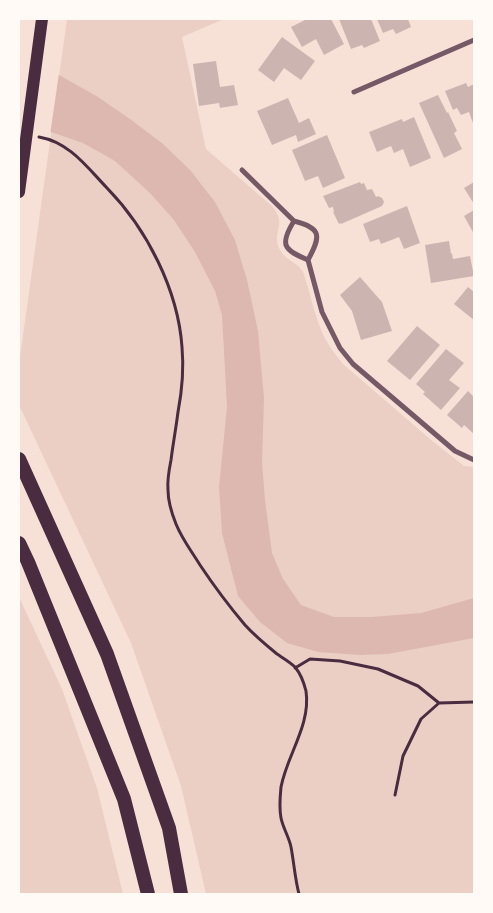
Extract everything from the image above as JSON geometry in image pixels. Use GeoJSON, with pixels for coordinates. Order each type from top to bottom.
{"type":"FeatureCollection","features":[{"type":"Feature","properties":{"kind":"highway"},"geometry":{"type":"LineString","coordinates":[[19,458],[107,654],[169,828],[181,894]]}},
{"type":"Feature","properties":{"kind":"highway"},"geometry":{"type":"LineString","coordinates":[[19,543],[124,799],[148,894]]}},
{"type":"Feature","properties":{"kind":"main road"},"geometry":{"type":"LineString","coordinates":[[19,192],[42,19]]}},
{"type":"Feature","properties":{"kind":"street"},"geometry":{"type":"LineString","coordinates":[[354,92],[474,40]]}},
{"type":"Feature","properties":{"kind":"street"},"geometry":{"type":"LineString","coordinates":[[242,170],[294,221],[310,226],[316,234],[316,244],[308,260],[322,312],[340,348],[353,364],[455,451],[474,460]]}},
{"type":"Feature","properties":{"kind":"street"},"geometry":{"type":"LineString","coordinates":[[294,221],[285,236],[285,242],[290,251],[308,260]]}},
{"type":"Feature","properties":{"kind":"path"},"geometry":{"type":"LineString","coordinates":[[34,136],[49,139],[74,153],[111,192],[133,219],[157,258],[166,280],[176,311],[182,346],[183,374],[169,470],[168,490],[171,511],[176,525],[189,548],[227,603],[264,644],[295,668],[306,690],[303,725],[288,762],[280,800],[282,818],[291,847],[299,894]]}},
{"type":"Feature","properties":{"kind":"path"},"geometry":{"type":"LineString","coordinates":[[295,668],[310,659],[340,661],[378,669],[418,686],[439,703]]}},
{"type":"Feature","properties":{"kind":"path"},"geometry":{"type":"LineString","coordinates":[[395,795],[403,756],[421,719],[439,703],[474,702]]}},
{"type":"Feature","properties":{"kind":"shaded area"},"geometry":{"type":"Polygon","coordinates":[[[67,19],[224,19],[182,37],[206,149],[273,207],[279,219],[277,242],[279,248],[303,272],[322,332],[343,364],[464,466],[474,467],[474,894],[206,894],[181,786],[131,643],[19,405],[19,364],[67,19]]]}},
{"type":"Feature","properties":{"kind":"shaded area"},"geometry":{"type":"Polygon","coordinates":[[[19,69],[59,75],[98,97],[163,144],[190,170],[215,202],[235,240],[247,280],[258,331],[264,398],[262,462],[272,553],[283,579],[301,605],[334,617],[372,617],[421,613],[474,598],[474,638],[388,654],[360,655],[318,652],[287,643],[260,622],[238,596],[222,533],[219,487],[227,407],[222,315],[215,291],[195,252],[174,220],[150,193],[115,161],[83,143],[19,123],[19,69]]]}},
{"type":"Feature","properties":{"kind":"shaded area"},"geometry":{"type":"Polygon","coordinates":[[[19,597],[62,689],[97,788],[123,894],[19,894],[19,597]]]}},
{"type":"Feature","properties":{"kind":"pier"},"geometry":{"type":"Polygon","coordinates":[[[19,66],[59,73],[50,135],[19,126],[19,66]]]}},
{"type":"Feature","properties":{"kind":"building"},"geometry":{"type":"Polygon","coordinates":[[[307,19],[331,19],[344,44],[324,55],[316,39],[302,47],[291,27],[307,19]]]}},
{"type":"Feature","properties":{"kind":"building"},"geometry":{"type":"Polygon","coordinates":[[[339,19],[371,19],[380,41],[364,48],[362,45],[351,49],[339,19]]]}},
{"type":"Feature","properties":{"kind":"building"},"geometry":{"type":"Polygon","coordinates":[[[377,19],[408,19],[411,27],[396,34],[393,29],[383,33],[377,19]]]}},
{"type":"Feature","properties":{"kind":"building"},"geometry":{"type":"Polygon","coordinates":[[[282,37],[315,61],[301,80],[284,68],[274,82],[258,70],[282,37]]]}},
{"type":"Feature","properties":{"kind":"building"},"geometry":{"type":"Polygon","coordinates":[[[216,61],[220,87],[234,85],[238,105],[220,108],[219,103],[199,106],[193,64],[216,61]]]}},
{"type":"Feature","properties":{"kind":"building"},"geometry":{"type":"Polygon","coordinates":[[[466,83],[468,87],[474,84],[474,126],[469,112],[461,115],[457,108],[453,110],[445,91],[466,83]]]}},
{"type":"Feature","properties":{"kind":"building"},"geometry":{"type":"Polygon","coordinates":[[[438,95],[457,131],[454,133],[462,149],[444,158],[419,103],[438,95]]]}},
{"type":"Feature","properties":{"kind":"building"},"geometry":{"type":"Polygon","coordinates":[[[288,98],[299,123],[309,118],[316,134],[298,142],[296,135],[272,145],[257,111],[288,98]]]}},
{"type":"Feature","properties":{"kind":"building"},"geometry":{"type":"Polygon","coordinates":[[[414,117],[431,158],[410,167],[403,149],[394,153],[391,146],[377,152],[369,132],[402,119],[403,122],[414,117]]]}},
{"type":"Feature","properties":{"kind":"building"},"geometry":{"type":"Polygon","coordinates":[[[327,135],[345,178],[323,188],[318,176],[305,181],[292,150],[327,135]]]}},
{"type":"Feature","properties":{"kind":"building"},"geometry":{"type":"Polygon","coordinates":[[[360,182],[361,184],[364,183],[367,190],[372,189],[376,197],[382,198],[384,202],[382,206],[339,224],[333,212],[333,207],[329,208],[323,196],[360,182]]]}},
{"type":"Feature","properties":{"kind":"building"},"geometry":{"type":"Polygon","coordinates":[[[474,182],[474,204],[464,188],[474,182]]]}},
{"type":"Feature","properties":{"kind":"building"},"geometry":{"type":"Polygon","coordinates":[[[407,206],[420,243],[404,249],[399,237],[381,244],[379,239],[370,242],[363,224],[407,206]]]}},
{"type":"Feature","properties":{"kind":"building"},"geometry":{"type":"Polygon","coordinates":[[[474,210],[474,234],[464,216],[474,210]]]}},
{"type":"Feature","properties":{"kind":"building"},"geometry":{"type":"Polygon","coordinates":[[[449,241],[453,259],[470,256],[474,276],[431,283],[425,245],[449,241]]]}},
{"type":"Feature","properties":{"kind":"building"},"geometry":{"type":"Polygon","coordinates":[[[360,277],[382,302],[392,331],[361,340],[352,311],[340,295],[360,277]]]}},
{"type":"Feature","properties":{"kind":"building"},"geometry":{"type":"Polygon","coordinates":[[[468,287],[474,292],[474,320],[454,304],[468,287]]]}},
{"type":"Feature","properties":{"kind":"building"},"geometry":{"type":"Polygon","coordinates":[[[417,326],[440,345],[410,380],[387,361],[417,326]]]}},
{"type":"Feature","properties":{"kind":"building"},"geometry":{"type":"Polygon","coordinates":[[[446,349],[464,363],[449,380],[460,388],[441,410],[423,394],[425,392],[416,384],[446,349]]]}},
{"type":"Feature","properties":{"kind":"building"},"geometry":{"type":"Polygon","coordinates":[[[468,391],[474,397],[474,434],[464,425],[462,428],[447,415],[468,391]]]}}]}
